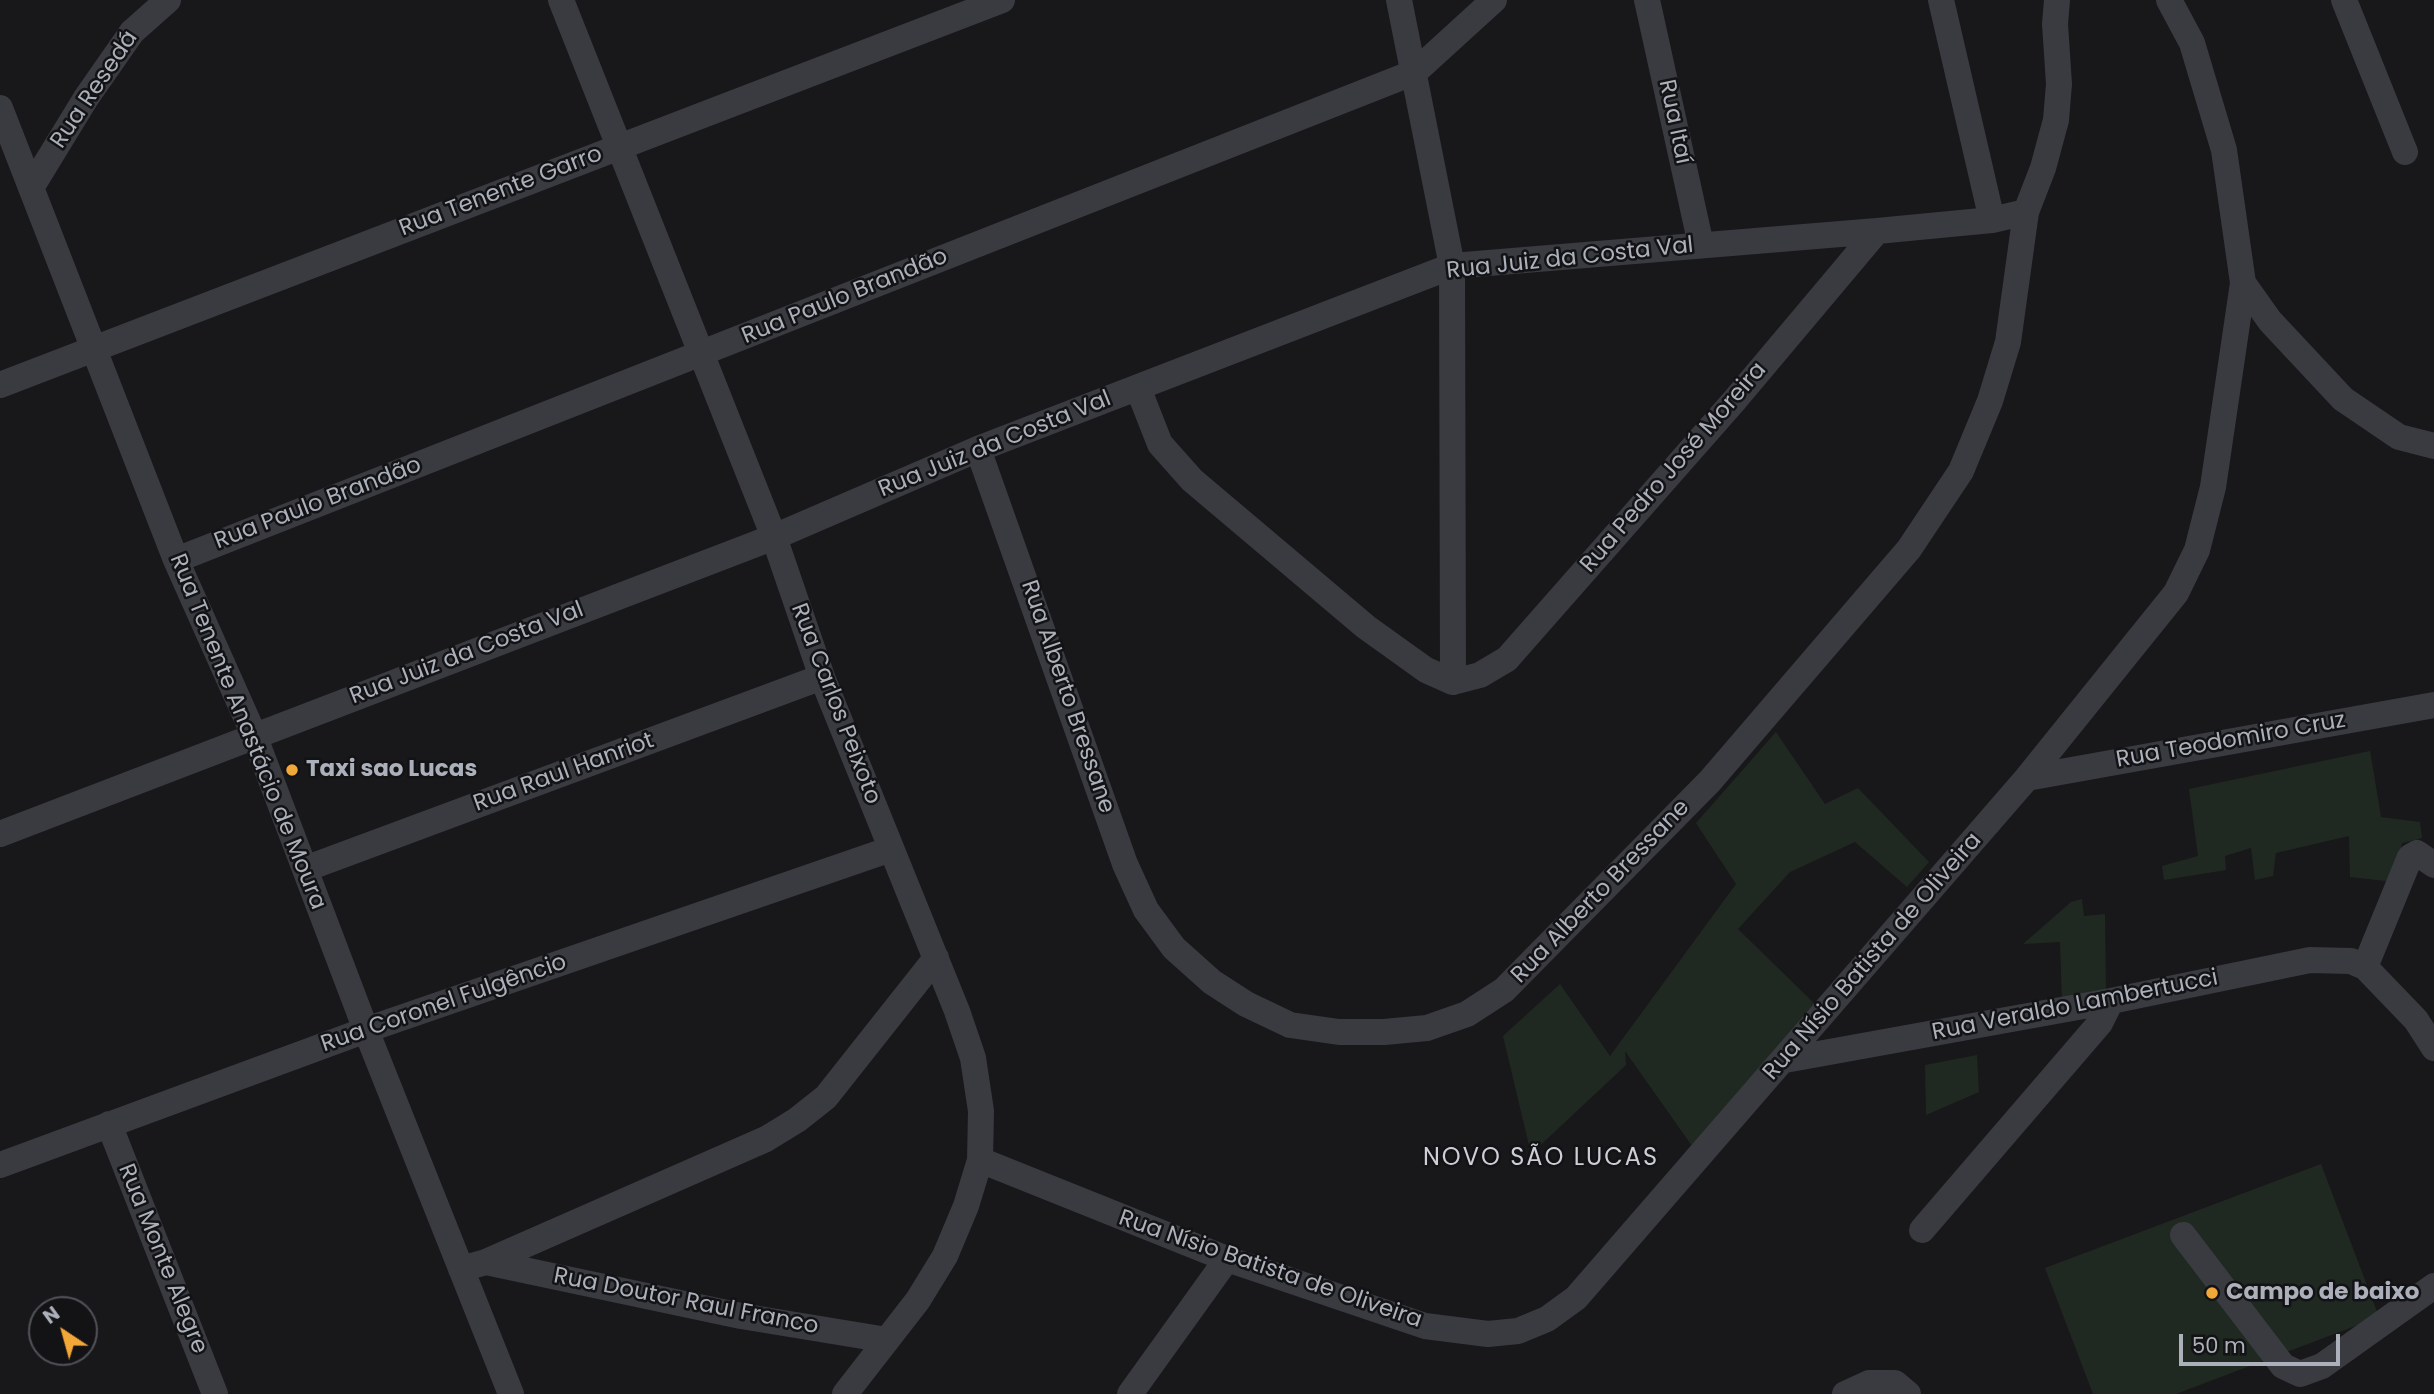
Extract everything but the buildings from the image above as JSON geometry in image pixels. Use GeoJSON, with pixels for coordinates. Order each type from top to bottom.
{"type":"FeatureCollection","features":[{"type":"Feature","properties":{"kind":"street","name":"Rua Resedá"},"geometry":{"type":"LineString","coordinates":[[30,188],[86,98],[132,32],[168,0]]}},
{"type":"Feature","properties":{"kind":"street","name":"Rua Carlos Peixoto"},"geometry":{"type":"LineString","coordinates":[[561,0],[774,537],[822,677],[936,958],[973,1058],[981,1111],[980,1160],[946,1256],[845,1394]]}},
{"type":"Feature","properties":{"kind":"street","name":"Rua Tenente Garro"},"geometry":{"type":"LineString","coordinates":[[0,385],[1002,0]]}},
{"type":"Feature","properties":{"kind":"street"},"geometry":{"type":"LineString","coordinates":[[1138,388],[1160,444],[1192,480],[1366,627],[1426,670],[1453,682],[1452,266],[1399,0]]}},
{"type":"Feature","properties":{"kind":"street","name":"Rua Paulo Brandão"},"geometry":{"type":"LineString","coordinates":[[176,559],[1415,72],[1494,0]]}},
{"type":"Feature","properties":{"kind":"street","name":"Rua Itaí"},"geometry":{"type":"LineString","coordinates":[[1647,0],[1701,245]]}},
{"type":"Feature","properties":{"kind":"street"},"geometry":{"type":"LineString","coordinates":[[1941,0],[1992,220]]}},
{"type":"Feature","properties":{"kind":"street","name":"Rua Alberto Bressane"},"geometry":{"type":"LineString","coordinates":[[978,449],[1125,864],[1146,910],[1174,948],[1212,982],[1246,1004],[1290,1026],[1339,1032],[1427,1028],[1467,1014],[1504,990],[1710,781],[1909,548],[1961,471],[1990,401],[2008,342],[2026,212],[2043,168],[2056,120],[2059,83],[2055,24],[2057,0]]}},
{"type":"Feature","properties":{"kind":"street","name":"Rua Nísio Batista de Oliveira"},"geometry":{"type":"LineString","coordinates":[[980,1160],[1227,1259],[1324,1289],[1425,1326],[1488,1334],[1518,1331],[1548,1319],[1576,1298],[2027,778],[2176,593],[2197,550],[2213,488],[2243,284],[2224,150],[2192,43],[2169,0]]}},
{"type":"Feature","properties":{"kind":"street"},"geometry":{"type":"LineString","coordinates":[[2344,0],[2405,152]]}},
{"type":"Feature","properties":{"kind":"street","name":"Rua Tenente Anastácio de Moura"},"geometry":{"type":"LineString","coordinates":[[0,108],[176,559],[254,735],[366,1030],[473,1266],[503,1392]]}},
{"type":"Feature","properties":{"kind":"street","name":"Rua Juiz da Costa Val"},"geometry":{"type":"LineString","coordinates":[[0,834],[774,537],[978,449],[1452,266],[1877,231],[1992,220],[2026,212]]}},
{"type":"Feature","properties":{"kind":"street","name":"Rua Pedro José Moreira"},"geometry":{"type":"LineString","coordinates":[[1453,682],[1480,675],[1507,659],[1734,401],[1877,231]]}},
{"type":"Feature","properties":{"kind":"street"},"geometry":{"type":"LineString","coordinates":[[2243,284],[2270,321],[2343,399],[2399,437],[2434,446]]}},
{"type":"Feature","properties":{"kind":"street","name":"Rua Raul Hanriot"},"geometry":{"type":"LineString","coordinates":[[305,869],[822,677]]}},
{"type":"Feature","properties":{"kind":"street","name":"Rua Teodomiro Cruz"},"geometry":{"type":"LineString","coordinates":[[2027,778],[2434,705]]}},
{"type":"Feature","properties":{"kind":"street","name":"Rua Coronel Fulgêncio"},"geometry":{"type":"LineString","coordinates":[[0,1166],[366,1030],[891,849]]}},
{"type":"Feature","properties":{"kind":"street"},"geometry":{"type":"LineString","coordinates":[[2434,865],[2417,853],[2410,857],[2365,967],[2416,1020],[2434,1048]]}},
{"type":"Feature","properties":{"kind":"street"},"geometry":{"type":"LineString","coordinates":[[473,1266],[766,1139],[797,1120],[826,1097],[936,958]]}},
{"type":"Feature","properties":{"kind":"street","name":"Rua Veraldo Lambertucci"},"geometry":{"type":"LineString","coordinates":[[1785,1060],[2111,1001],[2310,960],[2351,961],[2365,967]]}},
{"type":"Feature","properties":{"kind":"street"},"geometry":{"type":"LineString","coordinates":[[1922,1230],[2099,1023],[2111,1001]]}},
{"type":"Feature","properties":{"kind":"street","name":"Rua Monte Alegre"},"geometry":{"type":"LineString","coordinates":[[108,1124],[215,1394]]}},
{"type":"Feature","properties":{"kind":"street"},"geometry":{"type":"LineString","coordinates":[[2183,1235],[2283,1366],[2300,1374],[2322,1366],[2434,1286]]}},
{"type":"Feature","properties":{"kind":"street"},"geometry":{"type":"LineString","coordinates":[[1129,1394],[1227,1259]]}},
{"type":"Feature","properties":{"kind":"street","name":"Rua Doutor Raul Franco"},"geometry":{"type":"LineString","coordinates":[[473,1266],[887,1340]]}},
{"type":"Feature","properties":{"kind":"street"},"geometry":{"type":"LineString","coordinates":[[1845,1394],[1870,1383],[1895,1383],[1908,1394]]}},
{"type":"Feature","properties":{"kind":"shaded area"},"geometry":{"type":"Polygon","coordinates":[[[1776,732],[1825,804],[1858,788],[1929,862],[1907,887],[1855,842],[1790,872],[1738,929],[1820,1009],[1697,1153],[1625,1051],[1626,1065],[1531,1154],[1503,1036],[1560,984],[1610,1056],[1736,884],[1696,823],[1776,732]]]}},
{"type":"Feature","properties":{"kind":"shaded area"},"geometry":{"type":"Polygon","coordinates":[[[2370,751],[2381,817],[2420,822],[2422,838],[2402,843],[2395,882],[2350,877],[2349,836],[2276,853],[2273,876],[2255,880],[2251,848],[2225,856],[2226,870],[2164,880],[2162,866],[2198,856],[2189,789],[2370,751]]]}},
{"type":"Feature","properties":{"kind":"shaded area"},"geometry":{"type":"Polygon","coordinates":[[[2082,899],[2084,916],[2105,914],[2106,992],[2062,1001],[2060,942],[2023,944],[2071,902],[2082,899]]]}},
{"type":"Feature","properties":{"kind":"shaded area"},"geometry":{"type":"Polygon","coordinates":[[[1977,1055],[1979,1092],[1926,1115],[1925,1065],[1977,1055]]]}},
{"type":"Feature","properties":{"kind":"shaded area","name":"Campo de baixo"},"geometry":{"type":"Polygon","coordinates":[[[2321,1164],[2379,1317],[2176,1394],[2093,1394],[2045,1268],[2321,1164]]]}},
{"type":"Feature","properties":{"kind":"place","name":"Taxi sao Lucas"},"geometry":{"type":"Point","coordinates":[292,770]}},
{"type":"Feature","properties":{"kind":"place","name":"Campo de baixo"},"geometry":{"type":"Point","coordinates":[2212,1293]}},
{"type":"Feature","properties":{"kind":"district","name":"NOVO SÃO LUCAS"},"geometry":{"type":"Point","coordinates":[1541,1159]}}]}
